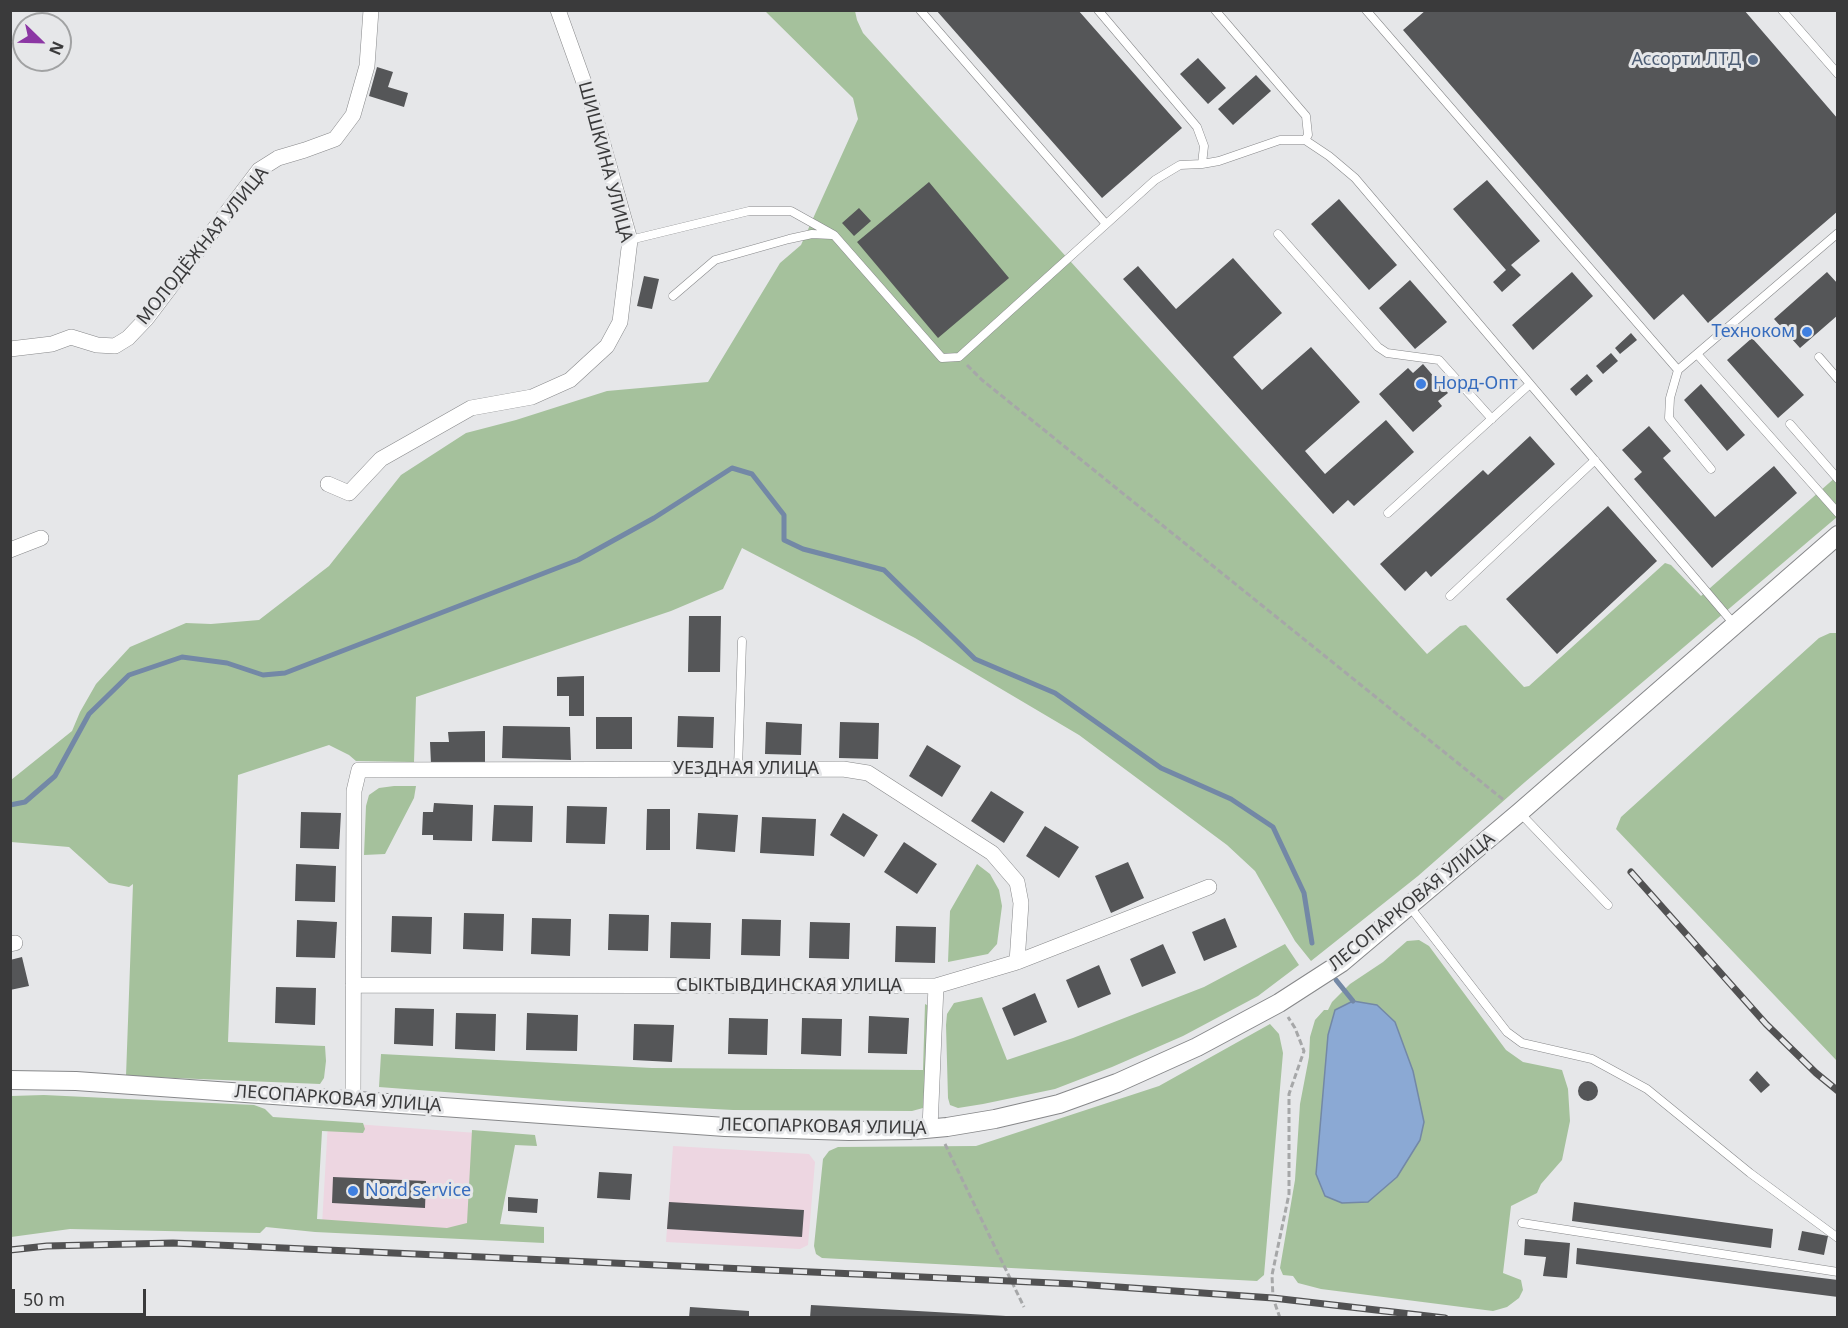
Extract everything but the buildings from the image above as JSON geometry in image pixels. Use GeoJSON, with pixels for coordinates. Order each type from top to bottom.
{"type":"FeatureCollection","features":[{"type":"Feature","properties":{"kind":"street","name":"МОЛОДЁЖНАЯ УЛИЦА"},"geometry":{"type":"LineString","coordinates":[[10,349],[52,344],[71,337],[97,345],[115,346],[128,338],[147,318],[259,171],[278,158],[335,139],[353,115],[366,66],[371,10]]}},
{"type":"Feature","properties":{"kind":"street","name":"ШИШКИНА УЛИЦА"},"geometry":{"type":"LineString","coordinates":[[328,484],[349,493],[381,459],[471,408],[532,397],[570,380],[607,346],[620,322],[630,240],[591,102],[558,10]]}},
{"type":"Feature","properties":{"kind":"street","name":"ЛЕСОПАРКОВАЯ УЛИЦА"},"geometry":{"type":"LineString","coordinates":[[10,1080],[76,1081],[725,1127],[936,1133],[1059,1104],[1118,1083],[1197,1047],[1279,1003],[1341,963],[1520,812],[1838,535]]}},
{"type":"Feature","properties":{"kind":"street"},"geometry":{"type":"LineString","coordinates":[[10,550],[41,538]]}},
{"type":"Feature","properties":{"kind":"street","name":"УЕЗДНАЯ УЛИЦА"},"geometry":{"type":"LineString","coordinates":[[352,985],[354,791],[359,770],[843,769],[868,773],[992,854],[1017,882],[1021,903],[1017,962]]}},
{"type":"Feature","properties":{"kind":"street","name":"СЫКТЫВДИНСКАЯ УЛИЦА"},"geometry":{"type":"LineString","coordinates":[[352,985],[936,986],[1017,962],[1209,887]]}},
{"type":"Feature","properties":{"kind":"street"},"geometry":{"type":"LineString","coordinates":[[352,985],[353,1100]]}},
{"type":"Feature","properties":{"kind":"street"},"geometry":{"type":"LineString","coordinates":[[936,986],[936,1133]]}},
{"type":"Feature","properties":{"kind":"lane"},"geometry":{"type":"LineString","coordinates":[[920,10],[1106,224]]}},
{"type":"Feature","properties":{"kind":"lane"},"geometry":{"type":"LineString","coordinates":[[1098,10],[1197,128],[1204,146],[1202,165]]}},
{"type":"Feature","properties":{"kind":"lane"},"geometry":{"type":"LineString","coordinates":[[1215,10],[1306,116],[1308,135],[1305,140]]}},
{"type":"Feature","properties":{"kind":"lane"},"geometry":{"type":"LineString","coordinates":[[1366,10],[1678,370]]}},
{"type":"Feature","properties":{"kind":"lane"},"geometry":{"type":"LineString","coordinates":[[1782,10],[1838,74]]}},
{"type":"Feature","properties":{"kind":"lane"},"geometry":{"type":"LineString","coordinates":[[630,240],[748,211],[790,211],[834,235],[942,358],[959,357],[1155,180],[1180,165],[1202,165],[1219,161],[1280,140],[1305,140],[1355,178],[1734,624]]}},
{"type":"Feature","properties":{"kind":"lane"},"geometry":{"type":"LineString","coordinates":[[1711,469],[1670,418],[1670,398],[1678,370],[1838,233]]}},
{"type":"Feature","properties":{"kind":"lane"},"geometry":{"type":"LineString","coordinates":[[673,296],[714,260],[812,234],[834,235]]}},
{"type":"Feature","properties":{"kind":"lane"},"geometry":{"type":"LineString","coordinates":[[1278,234],[1378,347],[1387,353],[1439,360],[1491,419]]}},
{"type":"Feature","properties":{"kind":"lane"},"geometry":{"type":"LineString","coordinates":[[1697,354],[1838,513]]}},
{"type":"Feature","properties":{"kind":"lane"},"geometry":{"type":"LineString","coordinates":[[1819,357],[1838,379]]}},
{"type":"Feature","properties":{"kind":"lane"},"geometry":{"type":"LineString","coordinates":[[1388,513],[1530,384]]}},
{"type":"Feature","properties":{"kind":"lane"},"geometry":{"type":"LineString","coordinates":[[1790,424],[1838,479]]}},
{"type":"Feature","properties":{"kind":"lane"},"geometry":{"type":"LineString","coordinates":[[1450,596],[1595,460]]}},
{"type":"Feature","properties":{"kind":"lane"},"geometry":{"type":"LineString","coordinates":[[738,769],[742,641]]}},
{"type":"Feature","properties":{"kind":"lane"},"geometry":{"type":"LineString","coordinates":[[1520,812],[1608,905]]}},
{"type":"Feature","properties":{"kind":"lane"},"geometry":{"type":"LineString","coordinates":[[1409,907],[1507,1032],[1522,1043],[1592,1059],[1647,1089],[1750,1173],[1838,1238]]}},
{"type":"Feature","properties":{"kind":"lane"},"geometry":{"type":"LineString","coordinates":[[1522,1223],[1838,1272]]}},
{"type":"Feature","properties":{"kind":"path"},"geometry":{"type":"LineString","coordinates":[[959,357],[982,380],[1520,812]]}},
{"type":"Feature","properties":{"kind":"path"},"geometry":{"type":"LineString","coordinates":[[1279,1003],[1295,1028],[1304,1052],[1289,1094],[1289,1194],[1272,1275],[1273,1298],[1280,1317]]}},
{"type":"Feature","properties":{"kind":"path"},"geometry":{"type":"LineString","coordinates":[[936,1133],[1024,1306]]}},
{"type":"Feature","properties":{"kind":"shaded area"},"geometry":{"type":"Polygon","coordinates":[[[328,1122],[504,1135],[498,1235],[322,1225],[328,1122]]]}},
{"type":"Feature","properties":{"kind":"shaded area"},"geometry":{"type":"Polygon","coordinates":[[[673,1146],[809,1154],[815,1162],[808,1245],[800,1249],[666,1242],[673,1146]]]}},
{"type":"Feature","properties":{"kind":"green space"},"geometry":{"type":"Polygon","coordinates":[[[765,11],[855,11],[863,33],[1427,654],[1460,626],[1466,625],[1524,687],[1529,686],[1665,563],[1671,565],[1701,596],[1837,476],[1837,517],[1418,876],[1311,961],[1295,941],[1255,871],[1227,845],[1079,735],[915,638],[742,548],[723,589],[671,611],[416,697],[414,762],[356,761],[329,745],[238,775],[228,1042],[325,1046],[324,1078],[320,1084],[126,1076],[133,884],[129,887],[109,883],[69,847],[11,842],[11,780],[72,731],[96,684],[130,647],[186,623],[211,624],[259,620],[329,566],[401,475],[466,433],[516,420],[607,391],[708,382],[780,263],[801,245],[858,119],[853,98],[765,11]]]}},
{"type":"Feature","properties":{"kind":"green space"},"geometry":{"type":"Polygon","coordinates":[[[1830,633],[1837,633],[1837,1061],[1616,829],[1621,817],[1819,638],[1830,633]]]}},
{"type":"Feature","properties":{"kind":"green space"},"geometry":{"type":"Polygon","coordinates":[[[416,786],[414,798],[385,854],[364,855],[366,806],[369,795],[379,788],[416,786]]]}},
{"type":"Feature","properties":{"kind":"green space"},"geometry":{"type":"Polygon","coordinates":[[[977,864],[990,874],[999,890],[1002,906],[997,944],[988,954],[948,962],[950,911],[977,864]]]}},
{"type":"Feature","properties":{"kind":"green space"},"geometry":{"type":"Polygon","coordinates":[[[1419,940],[1429,946],[1506,1050],[1523,1062],[1562,1070],[1568,1089],[1570,1121],[1562,1160],[1541,1184],[1537,1193],[1511,1206],[1503,1273],[1521,1280],[1523,1290],[1519,1298],[1507,1307],[1493,1311],[1321,1289],[1298,1283],[1293,1276],[1283,1275],[1280,1268],[1295,1180],[1300,1104],[1309,1057],[1310,1037],[1315,1020],[1324,1010],[1328,1010],[1332,1002],[1350,984],[1383,962],[1407,941],[1419,940]]]}},
{"type":"Feature","properties":{"kind":"green space"},"geometry":{"type":"Polygon","coordinates":[[[1285,944],[1299,965],[1258,996],[1183,1036],[1055,1089],[958,1108],[950,1105],[946,1025],[947,1014],[954,1003],[982,997],[1007,1060],[1073,1038],[1204,987],[1285,944]]]}},
{"type":"Feature","properties":{"kind":"green space"},"geometry":{"type":"Polygon","coordinates":[[[925,1004],[929,1006],[923,1108],[912,1111],[733,1110],[563,1101],[379,1087],[381,1054],[652,1068],[923,1070],[925,1004]]]}},
{"type":"Feature","properties":{"kind":"green space"},"geometry":{"type":"Polygon","coordinates":[[[1270,1024],[1279,1034],[1283,1053],[1264,1275],[1257,1281],[822,1258],[816,1254],[814,1246],[823,1159],[829,1151],[838,1147],[976,1146],[1159,1086],[1270,1024]]]}},
{"type":"Feature","properties":{"kind":"green space"},"geometry":{"type":"Polygon","coordinates":[[[44,1095],[254,1105],[265,1109],[273,1117],[363,1123],[365,1129],[363,1133],[322,1131],[317,1219],[447,1228],[467,1223],[472,1130],[535,1135],[537,1146],[515,1145],[500,1224],[544,1227],[544,1243],[315,1232],[266,1227],[260,1233],[70,1229],[11,1237],[11,1096],[44,1095]]]}},
{"type":"Feature","properties":{"kind":"water"},"geometry":{"type":"Polygon","coordinates":[[[1353,1001],[1377,1005],[1395,1022],[1413,1071],[1424,1122],[1420,1140],[1397,1177],[1368,1202],[1342,1203],[1325,1196],[1316,1174],[1328,1035],[1335,1010],[1353,1001]]]}},
{"type":"Feature","properties":{"kind":"waterway"},"geometry":{"type":"LineString","coordinates":[[10,805],[25,802],[55,776],[89,714],[129,675],[182,657],[227,663],[263,675],[285,673],[578,560],[654,518],[732,468],[752,474],[784,515],[784,540],[803,549],[884,570],[975,659],[1055,693],[1161,768],[1231,799],[1273,827],[1304,893],[1312,943]]}},
{"type":"Feature","properties":{"kind":"waterway"},"geometry":{"type":"LineString","coordinates":[[1336,980],[1353,1001]]}},
{"type":"Feature","properties":{"kind":"railway"},"geometry":{"type":"LineString","coordinates":[[1631,872],[1766,1024],[1816,1073],[1838,1091]]}},
{"type":"Feature","properties":{"kind":"railway"},"geometry":{"type":"LineString","coordinates":[[10,1250],[47,1246],[173,1243],[1076,1284],[1273,1298],[1445,1318]]}},
{"type":"Feature","properties":{"kind":"place","name":"Ассорти ЛТД"},"geometry":{"type":"Point","coordinates":[1753,60]}},
{"type":"Feature","properties":{"kind":"place","name":"Техноком"},"geometry":{"type":"Point","coordinates":[1807,332]}},
{"type":"Feature","properties":{"kind":"place","name":"Норд-Опт"},"geometry":{"type":"Point","coordinates":[1421,384]}},
{"type":"Feature","properties":{"kind":"place","name":"Nord service"},"geometry":{"type":"Point","coordinates":[353,1191]}}]}
